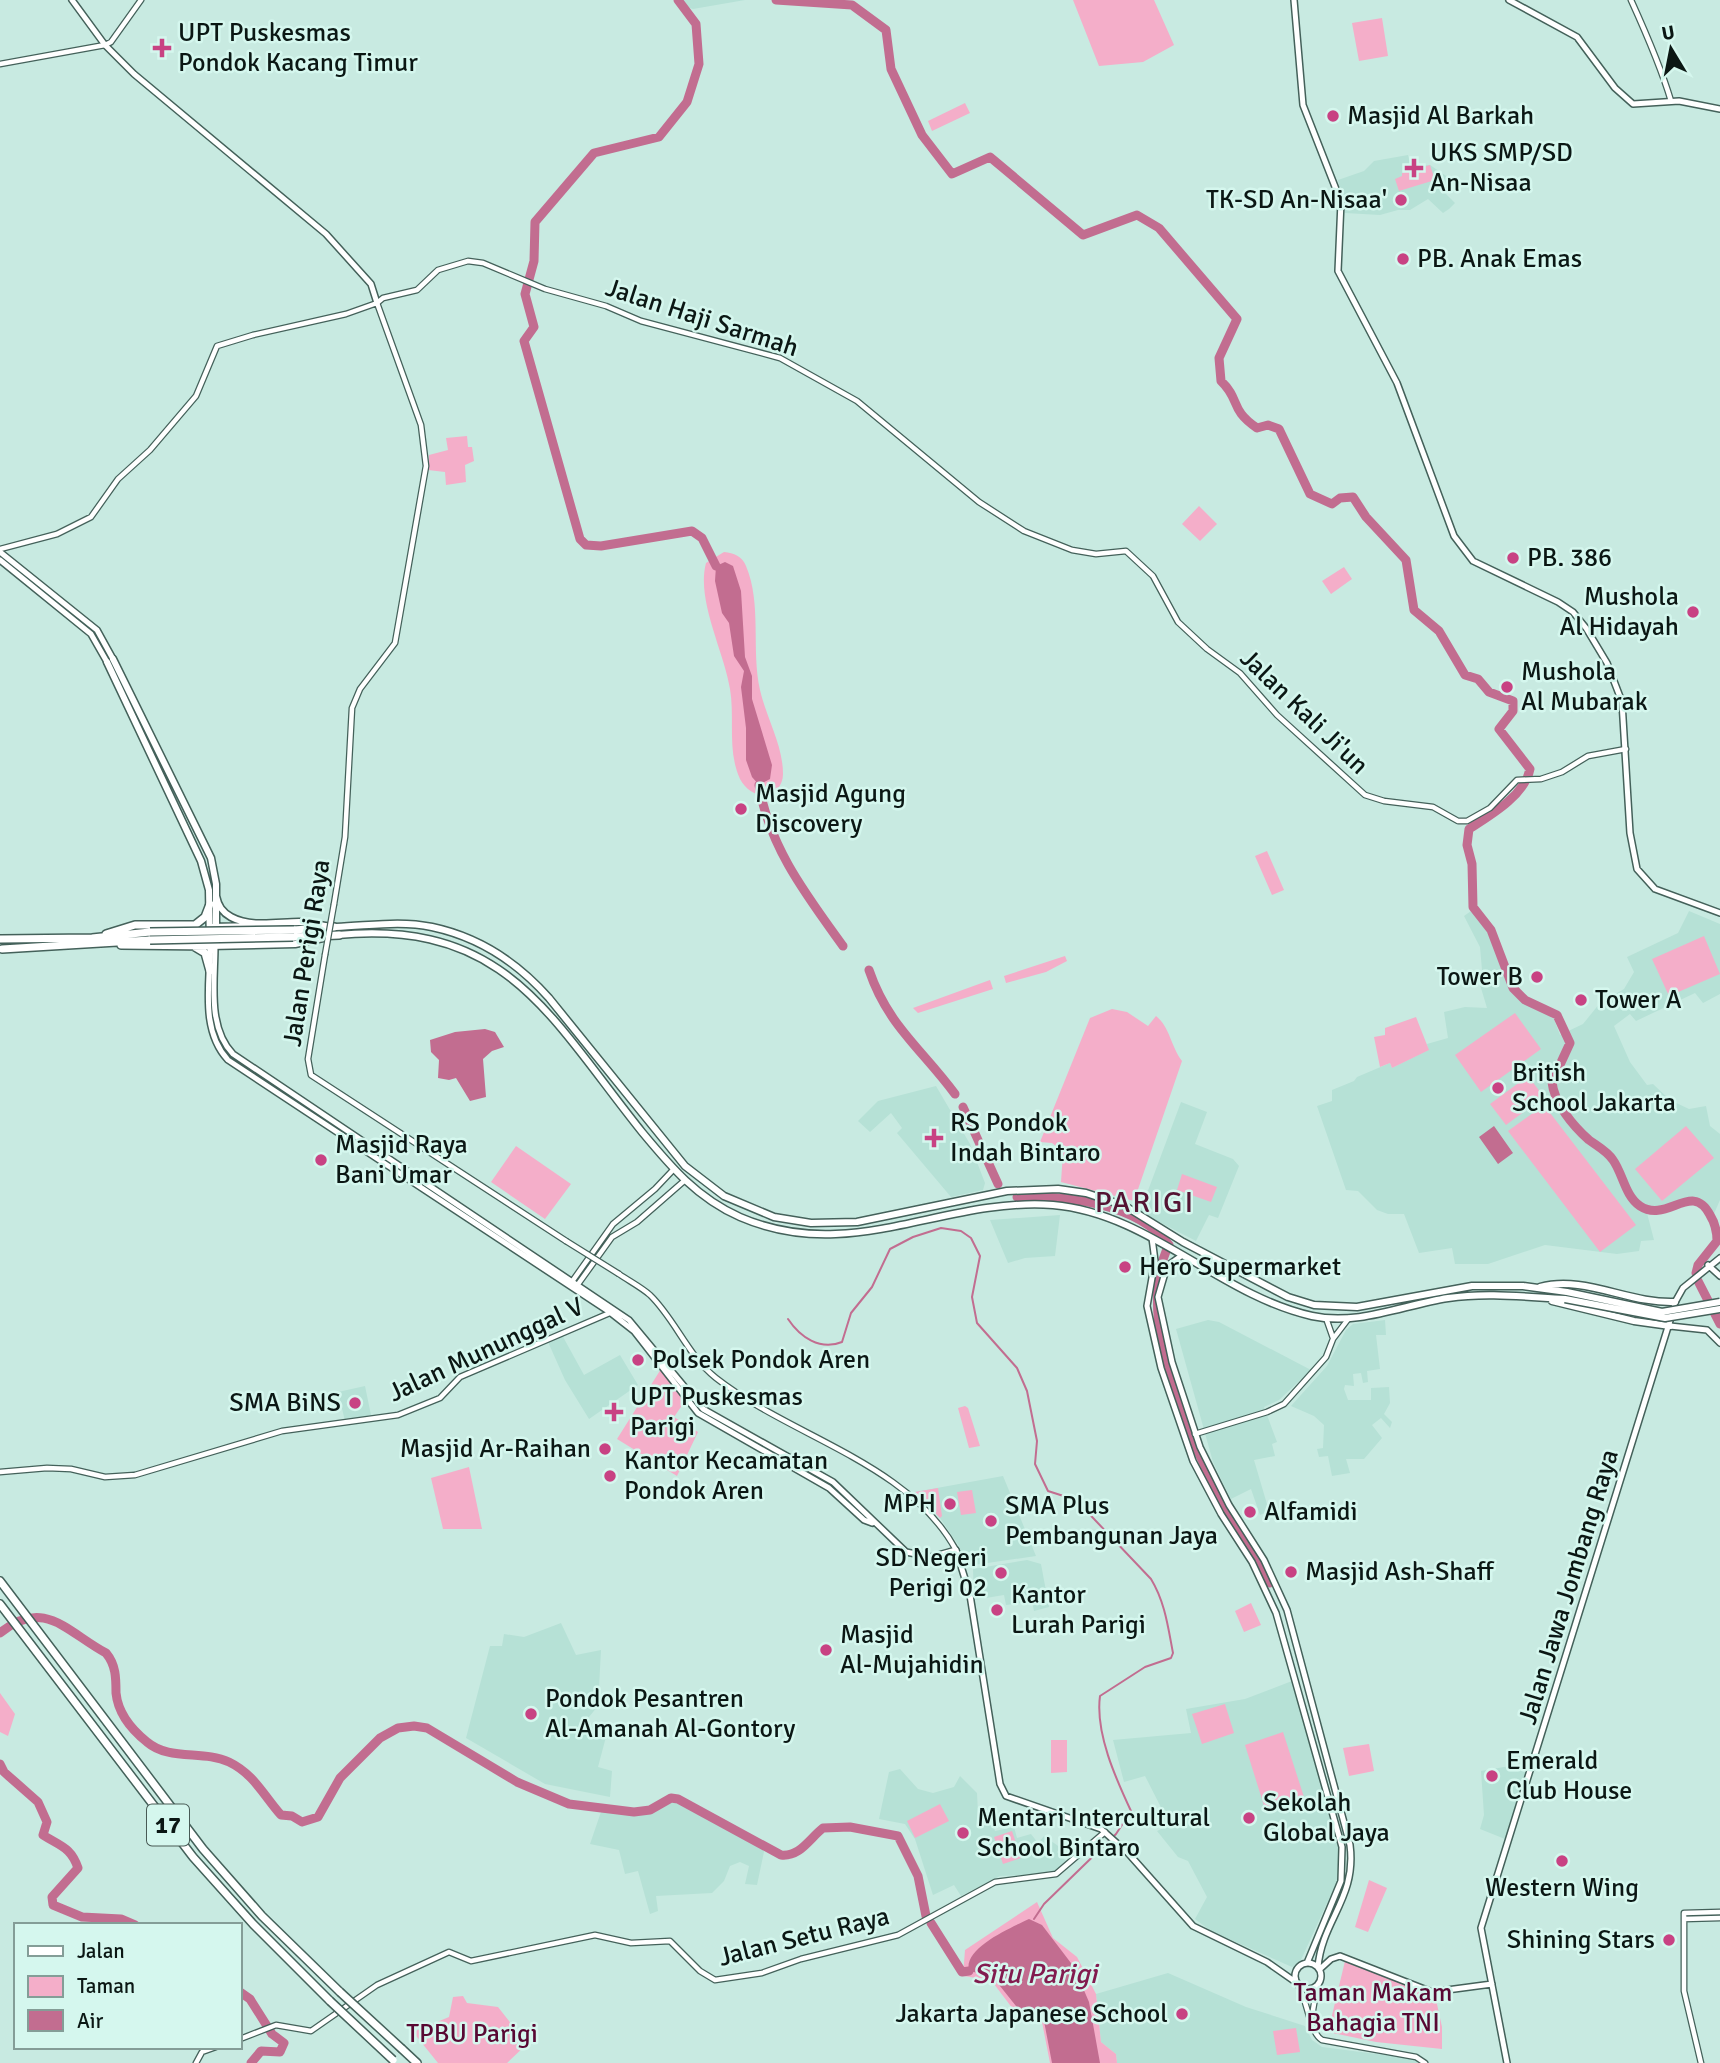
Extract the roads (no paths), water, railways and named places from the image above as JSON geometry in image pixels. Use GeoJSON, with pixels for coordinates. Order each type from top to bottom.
{"type":"FeatureCollection","features":[{"type":"Feature","properties":{"kind":"highway"},"geometry":{"type":"LineString","coordinates":[[92,942],[135,925],[195,925],[205,917],[210,904]]}},
{"type":"Feature","properties":{"kind":"highway"},"geometry":{"type":"LineString","coordinates":[[294,934],[334,927]]}},
{"type":"Feature","properties":{"kind":"highway"},"geometry":{"type":"LineString","coordinates":[[2,949],[150,936],[339,935]]}},
{"type":"Feature","properties":{"kind":"highway"},"geometry":{"type":"LineString","coordinates":[[1,939],[213,946]]}},
{"type":"Feature","properties":{"kind":"highway"},"geometry":{"type":"LineString","coordinates":[[192,946],[205,953],[210,971]]}},
{"type":"Feature","properties":{"kind":"highway","name":"17"},"geometry":{"type":"LineString","coordinates":[[0,1581],[203,1849],[262,1916],[417,2063]]}},
{"type":"Feature","properties":{"kind":"highway","name":"17"},"geometry":{"type":"LineString","coordinates":[[2,1606],[193,1857],[253,1924],[394,2061]]}},
{"type":"Feature","properties":{"kind":"main road"},"geometry":{"type":"LineString","coordinates":[[72,0],[105,45],[144,83],[326,234],[371,284],[377,303]]}},
{"type":"Feature","properties":{"kind":"main road"},"geometry":{"type":"LineString","coordinates":[[1294,0],[1304,105],[1341,202],[1338,271],[1397,383],[1454,536],[1473,561],[1558,602],[1578,618],[1607,663],[1622,702],[1630,833],[1637,869],[1655,890],[1720,913]]}},
{"type":"Feature","properties":{"kind":"main road"},"geometry":{"type":"LineString","coordinates":[[1509,0],[1577,37],[1615,88],[1633,104],[1671,101],[1699,103],[1720,109]]}},
{"type":"Feature","properties":{"kind":"main road"},"geometry":{"type":"LineString","coordinates":[[0,551],[97,630],[201,861],[213,927]]}},
{"type":"Feature","properties":{"kind":"main road"},"geometry":{"type":"LineString","coordinates":[[0,560],[91,634],[110,661],[211,858],[218,906],[229,916],[272,923]]}},
{"type":"Feature","properties":{"kind":"main road"},"geometry":{"type":"LineString","coordinates":[[216,896],[213,946],[218,1031],[233,1054],[613,1312],[634,1331],[698,1413],[753,1442],[829,1488],[864,1520],[872,1523],[909,1554],[959,1558]]}},
{"type":"Feature","properties":{"kind":"main road"},"geometry":{"type":"LineString","coordinates":[[213,927],[302,922],[334,927],[378,923],[425,926],[459,935],[495,952],[538,985],[694,1174],[724,1196],[754,1210],[796,1221],[825,1224],[870,1220],[1015,1190],[1058,1189],[1099,1196],[1138,1212],[1183,1242],[1253,1279],[1298,1301],[1333,1308],[1377,1304],[1459,1287],[1507,1285],[1538,1288],[1665,1318],[1720,1309]]}},
{"type":"Feature","properties":{"kind":"main road"},"geometry":{"type":"LineString","coordinates":[[213,946],[295,944],[339,935],[387,932],[431,938],[468,950],[503,971],[536,1001],[684,1181],[718,1205],[778,1231],[824,1236],[856,1234],[945,1216],[1018,1206],[1056,1206],[1095,1213],[1152,1238],[1177,1254],[1259,1296],[1298,1312],[1326,1318],[1349,1318],[1449,1298],[1490,1294],[1542,1297],[1566,1295],[1662,1312],[1720,1302]]}},
{"type":"Feature","properties":{"kind":"main road"},"geometry":{"type":"LineString","coordinates":[[213,946],[210,971],[211,1034],[228,1060],[334,1125]]}},
{"type":"Feature","properties":{"kind":"main road"},"geometry":{"type":"LineString","coordinates":[[211,1034],[218,1031]]}},
{"type":"Feature","properties":{"kind":"main road"},"geometry":{"type":"LineString","coordinates":[[1015,1190],[1018,1206]]}},
{"type":"Feature","properties":{"kind":"main road"},"geometry":{"type":"LineString","coordinates":[[824,1236],[822,1229],[825,1224]]}},
{"type":"Feature","properties":{"kind":"main road"},"geometry":{"type":"LineString","coordinates":[[1152,1238],[1156,1261],[1147,1306],[1193,1461],[1221,1514],[1252,1562],[1276,1613],[1339,1837],[1342,1877],[1308,1952],[1307,1963]]}},
{"type":"Feature","properties":{"kind":"main road"},"geometry":{"type":"LineString","coordinates":[[943,1555],[956,1550],[972,1604],[1002,1791],[1022,1804],[1084,1821],[1107,1833],[1197,1928],[1280,1970],[1297,1984],[1309,1989],[1317,1986],[1321,1978],[1319,1955],[1351,1879],[1349,1839],[1285,1605],[1264,1560],[1221,1490],[1166,1365],[1158,1297],[1166,1265],[1177,1254]]}},
{"type":"Feature","properties":{"kind":"main road"},"geometry":{"type":"LineString","coordinates":[[1538,1288],[1573,1284],[1650,1301],[1675,1302],[1683,1288],[1708,1265],[1720,1258]]}},
{"type":"Feature","properties":{"kind":"main road"},"geometry":{"type":"LineString","coordinates":[[1156,1261],[1166,1265]]}},
{"type":"Feature","properties":{"kind":"main road"},"geometry":{"type":"LineString","coordinates":[[1708,1265],[1720,1276]]}},
{"type":"Feature","properties":{"kind":"main road"},"geometry":{"type":"LineString","coordinates":[[1246,1289],[1252,1286],[1253,1279]]}},
{"type":"Feature","properties":{"kind":"main road"},"geometry":{"type":"LineString","coordinates":[[1259,1296],[1258,1288],[1264,1284]]}},
{"type":"Feature","properties":{"kind":"main road"},"geometry":{"type":"LineString","coordinates":[[1542,1297],[1634,1321],[1707,1330],[1720,1343]]}},
{"type":"Feature","properties":{"kind":"main road","name":"Jalan Jawa Jombang Raya"},"geometry":{"type":"LineString","coordinates":[[1507,2063],[1481,1928],[1670,1326],[1675,1302]]}},
{"type":"Feature","properties":{"kind":"main road"},"geometry":{"type":"LineString","coordinates":[[1308,1952],[1331,1959]]}},
{"type":"Feature","properties":{"kind":"main road"},"geometry":{"type":"LineString","coordinates":[[1319,1968],[1340,1956],[1432,1992],[1492,1984]]}},
{"type":"Feature","properties":{"kind":"main road"},"geometry":{"type":"LineString","coordinates":[[1280,1970],[1307,1963],[1319,1968]]}},
{"type":"Feature","properties":{"kind":"main road"},"geometry":{"type":"LineString","coordinates":[[1297,1984],[1298,1967]]}},
{"type":"Feature","properties":{"kind":"street"},"geometry":{"type":"LineString","coordinates":[[0,64],[105,45],[111,42],[141,0]]}},
{"type":"Feature","properties":{"kind":"street"},"geometry":{"type":"LineString","coordinates":[[1630,0],[1648,44],[1661,67],[1671,101]]}},
{"type":"Feature","properties":{"kind":"street","name":"Jalan Haji Sarmah"},"geometry":{"type":"LineString","coordinates":[[0,551],[57,534],[91,517],[118,479],[150,450],[196,396],[217,346],[264,332],[323,321],[377,303],[383,298],[417,290],[438,270],[467,261],[483,263],[641,321],[768,354],[790,363],[856,401],[979,502],[1024,531]]}},
{"type":"Feature","properties":{"kind":"street","name":"Jalan Perigi Raya"},"geometry":{"type":"LineString","coordinates":[[377,303],[421,425],[426,466],[395,643],[360,689],[352,708],[345,837],[308,1059],[312,1076],[650,1296],[713,1375],[740,1396],[912,1495],[930,1511],[956,1550]]}},
{"type":"Feature","properties":{"kind":"street","name":"Jalan Kali Ji'un"},"geometry":{"type":"LineString","coordinates":[[1024,531],[1072,550],[1096,554],[1126,551],[1138,559],[1153,576],[1178,622],[1207,649],[1240,673],[1277,715],[1366,795],[1384,802],[1433,807],[1458,821],[1467,821],[1484,813],[1520,779],[1556,775],[1588,756],[1626,749]]}},
{"type":"Feature","properties":{"kind":"street"},"geometry":{"type":"LineString","coordinates":[[573,1285],[613,1224],[673,1170]]}},
{"type":"Feature","properties":{"kind":"street"},"geometry":{"type":"LineString","coordinates":[[573,1285],[612,1237],[666,1199],[684,1181]]}},
{"type":"Feature","properties":{"kind":"street","name":"Jalan Mununggal V"},"geometry":{"type":"LineString","coordinates":[[0,1472],[47,1468],[71,1469],[106,1477],[135,1475],[282,1432],[398,1415],[440,1398],[460,1377],[613,1312]]}},
{"type":"Feature","properties":{"kind":"street"},"geometry":{"type":"LineString","coordinates":[[1326,1318],[1333,1339]]}},
{"type":"Feature","properties":{"kind":"street"},"geometry":{"type":"LineString","coordinates":[[1195,1434],[1267,1412],[1283,1404],[1326,1357],[1333,1339],[1349,1318]]}},
{"type":"Feature","properties":{"kind":"street","name":"Jalan Setu Raya"},"geometry":{"type":"LineString","coordinates":[[242,2038],[276,2025],[297,2031],[311,2031],[377,1985],[448,1952],[471,1961],[592,1935],[636,1943],[664,1939],[710,1979],[723,1981],[893,1936],[995,1882],[1056,1874],[1107,1833]]}},
{"type":"Feature","properties":{"kind":"street"},"geometry":{"type":"LineString","coordinates":[[1684,1916],[1720,1912]]}},
{"type":"Feature","properties":{"kind":"street"},"geometry":{"type":"LineString","coordinates":[[1684,1916],[1720,1918]]}},
{"type":"Feature","properties":{"kind":"street"},"geometry":{"type":"LineString","coordinates":[[1684,1916],[1684,1991],[1701,2063]]}},
{"type":"Feature","properties":{"kind":"street"},"geometry":{"type":"LineString","coordinates":[[1297,1984],[1306,1998],[1314,2034],[1322,2040],[1416,2057],[1425,2063]]}},
{"type":"Feature","properties":{"kind":"street"},"geometry":{"type":"LineString","coordinates":[[1312,2019],[1317,1986]]}},
{"type":"Feature","properties":{"kind":"street"},"geometry":{"type":"LineString","coordinates":[[196,2063],[202,2052],[210,2049]]}},
{"type":"Feature","properties":{"kind":"water"},"geometry":{"type":"Polygon","coordinates":[[[725,562],[733,566],[741,591],[745,657],[752,676],[752,699],[772,765],[770,779],[759,785],[752,777],[746,760],[746,728],[741,687],[744,671],[734,656],[729,623],[722,613],[715,581],[716,566],[725,562]]]}},
{"type":"Feature","properties":{"kind":"water"},"geometry":{"type":"Polygon","coordinates":[[[485,1029],[495,1032],[504,1047],[492,1051],[483,1059],[486,1097],[470,1101],[456,1078],[438,1078],[439,1060],[431,1052],[430,1040],[455,1032],[485,1029]]]}},
{"type":"Feature","properties":{"kind":"water"},"geometry":{"type":"Polygon","coordinates":[[[1494,1126],[1513,1153],[1498,1164],[1479,1137],[1494,1126]]]}},
{"type":"Feature","properties":{"kind":"water","name":"Situ Parigi"},"geometry":{"type":"Polygon","coordinates":[[[1029,1919],[1042,1925],[1074,1967],[1089,2002],[1100,2063],[1052,2063],[1044,2021],[1020,2011],[992,1976],[969,1971],[973,1954],[980,1947],[1000,1933],[1029,1919]]]}},
{"type":"Feature","properties":{"kind":"waterway"},"geometry":{"type":"LineString","coordinates":[[678,0],[696,24],[699,64],[687,102],[659,137],[594,153],[535,222],[534,261],[525,294],[534,327],[524,341],[580,539],[586,545],[601,546],[692,531],[702,538],[716,566]]}},
{"type":"Feature","properties":{"kind":"waterway"},"geometry":{"type":"LineString","coordinates":[[776,0],[852,5],[886,30],[891,69],[922,135],[952,174],[990,157],[1083,235],[1137,215],[1159,228],[1237,319],[1219,358],[1221,381],[1242,415],[1257,428],[1268,425],[1279,429],[1310,494],[1332,504],[1340,498],[1353,497],[1366,517],[1406,560],[1414,610],[1439,631],[1465,675],[1478,679],[1489,692],[1513,701],[1513,711],[1499,729],[1530,769],[1514,796],[1469,829],[1467,845],[1472,864],[1473,907],[1491,930],[1513,988],[1525,1000],[1557,1015],[1570,1043],[1552,1082],[1556,1098],[1571,1121],[1611,1157],[1631,1197],[1640,1206],[1660,1210],[1695,1201],[1703,1205],[1710,1215],[1717,1241],[1698,1265],[1696,1273]]}},
{"type":"Feature","properties":{"kind":"waterway"},"geometry":{"type":"LineString","coordinates":[[759,785],[764,808],[780,850],[803,889],[843,946]]}},
{"type":"Feature","properties":{"kind":"waterway"},"geometry":{"type":"LineString","coordinates":[[869,970],[877,990],[896,1022],[955,1094]]}},
{"type":"Feature","properties":{"kind":"waterway"},"geometry":{"type":"LineString","coordinates":[[963,1107],[998,1184]]}},
{"type":"Feature","properties":{"kind":"waterway"},"geometry":{"type":"LineString","coordinates":[[1017,1197],[1056,1198],[1099,1204],[1139,1220],[1169,1245],[1159,1276],[1158,1312],[1163,1350],[1174,1390],[1204,1465],[1240,1535],[1270,1583]]}},
{"type":"Feature","properties":{"kind":"waterway"},"geometry":{"type":"LineString","coordinates":[[788,1319],[811,1341],[826,1345],[842,1342],[851,1313],[872,1287],[890,1249],[913,1237],[941,1228],[961,1231],[971,1238],[980,1256],[972,1297],[977,1323],[1017,1368],[1027,1391],[1037,1441],[1035,1464],[1048,1491],[1076,1500],[1151,1579],[1160,1597],[1173,1653],[1171,1658],[1145,1667],[1100,1696],[1099,1710],[1104,1740],[1113,1770],[1131,1811],[1116,1834],[1044,1904],[1034,1919]]}},
{"type":"Feature","properties":{"kind":"waterway"},"geometry":{"type":"LineString","coordinates":[[1698,1281],[1720,1324]]}},
{"type":"Feature","properties":{"kind":"waterway"},"geometry":{"type":"LineString","coordinates":[[0,1633],[30,1618],[43,1618],[67,1628],[106,1653],[115,1672],[116,1693],[123,1714],[147,1742],[156,1748],[176,1754],[208,1756],[229,1762],[252,1779],[281,1815],[292,1816],[302,1822],[318,1817],[340,1778],[380,1738],[398,1728],[414,1726],[427,1728],[517,1782],[569,1804],[634,1812],[650,1810],[671,1798],[678,1799],[781,1855],[799,1850],[823,1828],[850,1827],[898,1836],[918,1876],[926,1916]]}},
{"type":"Feature","properties":{"kind":"waterway"},"geometry":{"type":"LineString","coordinates":[[0,1764],[4,1772],[38,1802],[47,1822],[43,1835],[68,1851],[78,1868],[52,1897],[53,1905],[82,1917],[121,1919],[130,1923]]}},
{"type":"Feature","properties":{"kind":"waterway"},"geometry":{"type":"LineString","coordinates":[[931,1923],[962,1972],[969,1971]]}},
{"type":"Feature","properties":{"kind":"waterway"},"geometry":{"type":"LineString","coordinates":[[242,1993],[250,1999],[272,2034],[284,2043],[280,2052],[261,2051],[251,2063]]}},
{"type":"Feature","properties":{"kind":"place","name":"UPT Puskesmas Pondok Kacang Timur"},"geometry":{"type":"Point","coordinates":[162,48]}},
{"type":"Feature","properties":{"kind":"place","name":"Masjid Al Barkah"},"geometry":{"type":"Point","coordinates":[1333,116]}},
{"type":"Feature","properties":{"kind":"place","name":"UKS SMP/SD An-Nisaa"},"geometry":{"type":"Point","coordinates":[1414,168]}},
{"type":"Feature","properties":{"kind":"place","name":"TK-SD An-Nisaa'"},"geometry":{"type":"Point","coordinates":[1401,200]}},
{"type":"Feature","properties":{"kind":"place","name":"PB. Anak Emas"},"geometry":{"type":"Point","coordinates":[1403,259]}},
{"type":"Feature","properties":{"kind":"place","name":"PB. 386"},"geometry":{"type":"Point","coordinates":[1513,558]}},
{"type":"Feature","properties":{"kind":"place","name":"Mushola Al Hidayah"},"geometry":{"type":"Point","coordinates":[1693,612]}},
{"type":"Feature","properties":{"kind":"place","name":"Mushola Al Mubarak"},"geometry":{"type":"Point","coordinates":[1507,687]}},
{"type":"Feature","properties":{"kind":"place","name":"Masjid Agung Discovery"},"geometry":{"type":"Point","coordinates":[741,809]}},
{"type":"Feature","properties":{"kind":"place","name":"Tower B"},"geometry":{"type":"Point","coordinates":[1537,977]}},
{"type":"Feature","properties":{"kind":"place","name":"Tower A"},"geometry":{"type":"Point","coordinates":[1581,1000]}},
{"type":"Feature","properties":{"kind":"place","name":"British School Jakarta"},"geometry":{"type":"Point","coordinates":[1498,1088]}},
{"type":"Feature","properties":{"kind":"place","name":"RS Pondok Indah Bintaro"},"geometry":{"type":"Point","coordinates":[934,1138]}},
{"type":"Feature","properties":{"kind":"place","name":"Masjid Raya Bani Umar"},"geometry":{"type":"Point","coordinates":[321,1160]}},
{"type":"Feature","properties":{"kind":"place","name":"Hero Supermarket"},"geometry":{"type":"Point","coordinates":[1125,1267]}},
{"type":"Feature","properties":{"kind":"place","name":"Polsek Pondok Aren"},"geometry":{"type":"Point","coordinates":[638,1360]}},
{"type":"Feature","properties":{"kind":"place","name":"SMA BiNS"},"geometry":{"type":"Point","coordinates":[355,1403]}},
{"type":"Feature","properties":{"kind":"place","name":"UPT Puskesmas Parigi"},"geometry":{"type":"Point","coordinates":[614,1412]}},
{"type":"Feature","properties":{"kind":"place","name":"Masjid Ar-Raihan"},"geometry":{"type":"Point","coordinates":[605,1449]}},
{"type":"Feature","properties":{"kind":"place","name":"Kantor Kecamatan Pondok Aren"},"geometry":{"type":"Point","coordinates":[610,1476]}},
{"type":"Feature","properties":{"kind":"place","name":"MPH"},"geometry":{"type":"Point","coordinates":[950,1504]}},
{"type":"Feature","properties":{"kind":"place","name":"Alfamidi"},"geometry":{"type":"Point","coordinates":[1250,1512]}},
{"type":"Feature","properties":{"kind":"place","name":"SMA Plus Pembangunan Jaya"},"geometry":{"type":"Point","coordinates":[991,1521]}},
{"type":"Feature","properties":{"kind":"place","name":"Masjid Ash-Shaff"},"geometry":{"type":"Point","coordinates":[1291,1572]}},
{"type":"Feature","properties":{"kind":"place","name":"SD Negeri Perigi 02"},"geometry":{"type":"Point","coordinates":[1001,1573]}},
{"type":"Feature","properties":{"kind":"place","name":"Kantor Lurah Parigi"},"geometry":{"type":"Point","coordinates":[997,1610]}},
{"type":"Feature","properties":{"kind":"place","name":"Masjid Al-Mujahidin"},"geometry":{"type":"Point","coordinates":[826,1650]}},
{"type":"Feature","properties":{"kind":"place","name":"Pondok Pesantren Al-Amanah Al-Gontory"},"geometry":{"type":"Point","coordinates":[531,1714]}},
{"type":"Feature","properties":{"kind":"place","name":"Emerald Club House"},"geometry":{"type":"Point","coordinates":[1492,1776]}},
{"type":"Feature","properties":{"kind":"place","name":"Sekolah Global Jaya"},"geometry":{"type":"Point","coordinates":[1249,1818]}},
{"type":"Feature","properties":{"kind":"place","name":"Mentari Intercultural School Bintaro"},"geometry":{"type":"Point","coordinates":[963,1833]}},
{"type":"Feature","properties":{"kind":"place","name":"Western Wing"},"geometry":{"type":"Point","coordinates":[1562,1861]}},
{"type":"Feature","properties":{"kind":"place","name":"Shining Stars"},"geometry":{"type":"Point","coordinates":[1669,1940]}},
{"type":"Feature","properties":{"kind":"place","name":"Jakarta Japanese School"},"geometry":{"type":"Point","coordinates":[1182,2014]}},
{"type":"Feature","properties":{"kind":"district","name":"PARIGI"},"geometry":{"type":"Point","coordinates":[1145,1202]}},
{"type":"Feature","properties":{"kind":"park label","name":"Taman Makam Bahagia TNI"},"geometry":{"type":"Point","coordinates":[1373,2008]}},
{"type":"Feature","properties":{"kind":"park label","name":"TPBU Parigi"},"geometry":{"type":"Point","coordinates":[472,2034]}}]}
